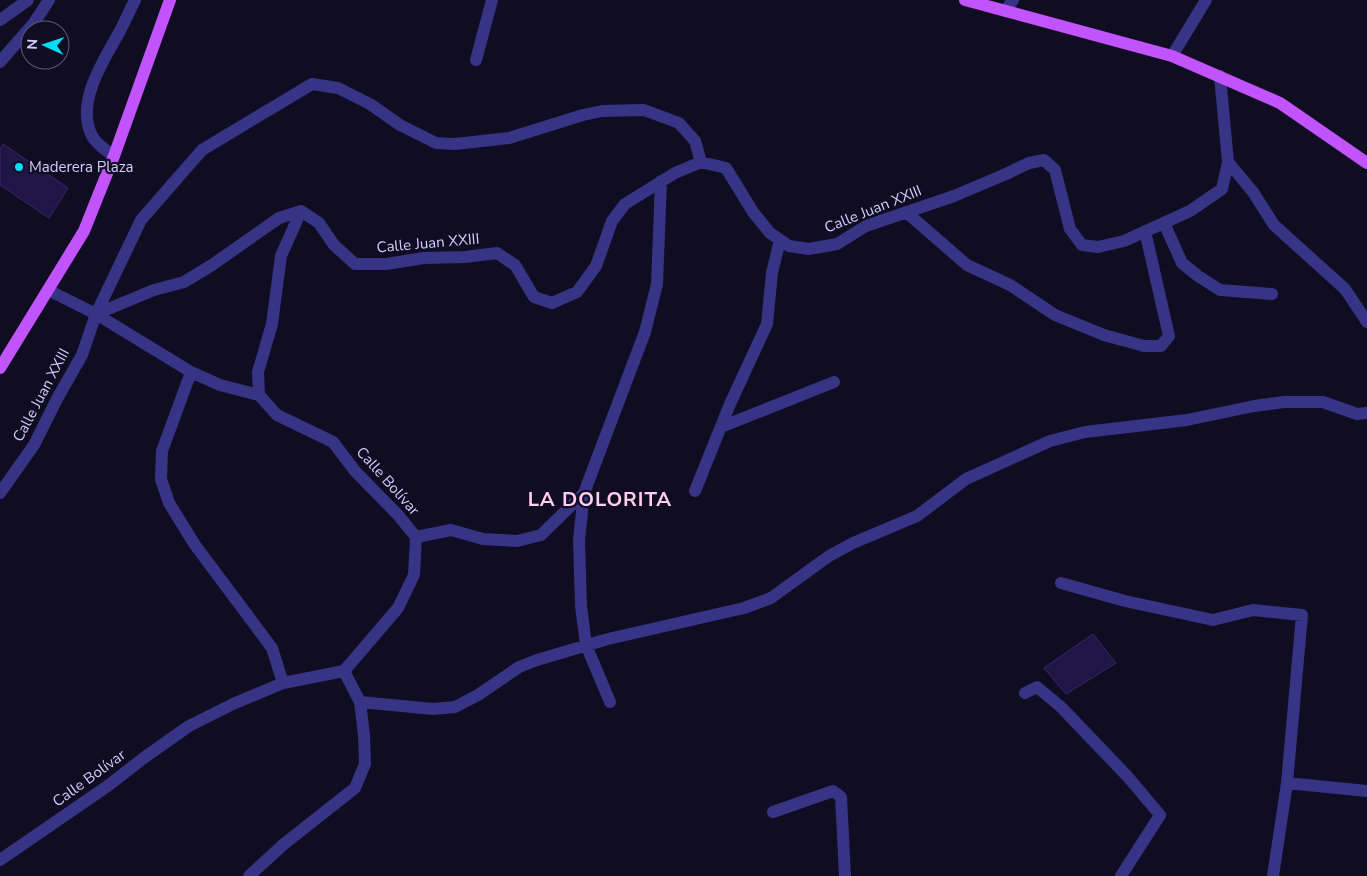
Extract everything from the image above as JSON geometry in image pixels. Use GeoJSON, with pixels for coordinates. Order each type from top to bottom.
{"type":"FeatureCollection","features":[{"type":"Feature","properties":{"kind":"main road"},"geometry":{"type":"LineString","coordinates":[[0,368],[84,231],[114,156],[170,0]]}},
{"type":"Feature","properties":{"kind":"main road"},"geometry":{"type":"LineString","coordinates":[[965,0],[1009,5],[1172,56],[1280,103],[1367,164]]}},
{"type":"Feature","properties":{"kind":"street"},"geometry":{"type":"LineString","coordinates":[[0,20],[28,0]]}},
{"type":"Feature","properties":{"kind":"street"},"geometry":{"type":"LineString","coordinates":[[0,62],[34,23],[49,0]]}},
{"type":"Feature","properties":{"kind":"street"},"geometry":{"type":"LineString","coordinates":[[114,156],[92,137],[88,127],[88,108],[91,89],[100,66],[135,0]]}},
{"type":"Feature","properties":{"kind":"street"},"geometry":{"type":"LineString","coordinates":[[476,60],[492,0]]}},
{"type":"Feature","properties":{"kind":"street"},"geometry":{"type":"LineString","coordinates":[[1172,56],[1206,0]]}},
{"type":"Feature","properties":{"kind":"street","name":"Calle Juan XXIII"},"geometry":{"type":"LineString","coordinates":[[301,211],[319,223],[334,245],[355,264],[386,264],[424,258],[496,253],[515,266],[534,297],[552,303],[577,292],[596,266],[612,221],[625,204],[675,173],[701,162],[726,168],[753,212],[770,233],[789,246],[809,249],[837,244],[866,226],[962,192],[1029,163],[1044,160],[1055,170],[1070,229],[1082,245],[1098,248],[1124,240],[1190,211],[1222,189],[1228,162],[1220,76]]}},
{"type":"Feature","properties":{"kind":"street","name":"Calle Juan XXIII"},"geometry":{"type":"LineString","coordinates":[[0,493],[34,445],[82,355],[96,314],[140,220],[202,150],[312,84],[338,88],[370,104],[409,129],[436,143],[445,144],[510,138],[602,111],[644,110],[679,123],[695,141],[701,162]]}},
{"type":"Feature","properties":{"kind":"street"},"geometry":{"type":"LineString","coordinates":[[1228,162],[1253,192],[1274,225],[1345,289],[1367,322]]}},
{"type":"Feature","properties":{"kind":"street"},"geometry":{"type":"LineString","coordinates":[[610,702],[586,646],[581,606],[579,540],[584,493],[645,332],[657,284],[661,182]]}},
{"type":"Feature","properties":{"kind":"street"},"geometry":{"type":"LineString","coordinates":[[48,290],[96,314],[191,372],[220,385],[259,395],[258,372],[272,324],[281,256],[301,211]]}},
{"type":"Feature","properties":{"kind":"street"},"geometry":{"type":"LineString","coordinates":[[96,314],[154,290],[184,282],[212,265],[279,218],[301,211]]}},
{"type":"Feature","properties":{"kind":"street"},"geometry":{"type":"LineString","coordinates":[[906,212],[967,265],[1010,285],[1055,315],[1104,335],[1144,346],[1161,346],[1170,336],[1145,231]]}},
{"type":"Feature","properties":{"kind":"street"},"geometry":{"type":"LineString","coordinates":[[1164,223],[1182,263],[1198,276],[1220,290],[1272,294]]}},
{"type":"Feature","properties":{"kind":"street"},"geometry":{"type":"LineString","coordinates":[[695,491],[767,324],[772,273],[780,240]]}},
{"type":"Feature","properties":{"kind":"street"},"geometry":{"type":"LineString","coordinates":[[191,372],[162,451],[160,478],[169,503],[195,546],[272,648],[284,683]]}},
{"type":"Feature","properties":{"kind":"street"},"geometry":{"type":"LineString","coordinates":[[721,427],[834,382]]}},
{"type":"Feature","properties":{"kind":"street","name":"Calle Bolívar"},"geometry":{"type":"LineString","coordinates":[[0,860],[110,785],[189,726],[233,704],[284,683],[344,671],[398,608],[414,575],[416,537],[356,471],[333,442],[277,415],[259,395]]}},
{"type":"Feature","properties":{"kind":"street"},"geometry":{"type":"LineString","coordinates":[[360,702],[433,709],[455,707],[478,695],[518,667],[608,639],[744,608],[771,598],[829,556],[853,543],[918,516],[966,479],[1050,441],[1085,432],[1186,420],[1284,402],[1323,402],[1357,414],[1367,413]]}},
{"type":"Feature","properties":{"kind":"street"},"geometry":{"type":"LineString","coordinates":[[416,537],[451,530],[483,539],[517,541],[541,535],[584,493]]}},
{"type":"Feature","properties":{"kind":"street"},"geometry":{"type":"LineString","coordinates":[[1061,583],[1125,601],[1213,620],[1253,610],[1302,615],[1287,782],[1273,876]]}},
{"type":"Feature","properties":{"kind":"street"},"geometry":{"type":"LineString","coordinates":[[249,876],[284,844],[355,788],[365,764],[364,735],[360,702],[344,671]]}},
{"type":"Feature","properties":{"kind":"street"},"geometry":{"type":"LineString","coordinates":[[1025,692],[1037,687],[1060,707],[1128,777],[1160,815],[1121,876]]}},
{"type":"Feature","properties":{"kind":"street"},"geometry":{"type":"LineString","coordinates":[[1287,782],[1367,791]]}},
{"type":"Feature","properties":{"kind":"street"},"geometry":{"type":"LineString","coordinates":[[773,812],[832,791],[838,793],[841,797],[845,876]]}},
{"type":"Feature","properties":{"kind":"building","name":"Maderera Plaza"},"geometry":{"type":"Polygon","coordinates":[[[3,144],[68,188],[49,218],[0,185],[0,149],[3,144]]]}},
{"type":"Feature","properties":{"kind":"building"},"geometry":{"type":"Polygon","coordinates":[[[1093,634],[1116,663],[1066,694],[1044,668],[1093,634]]]}},
{"type":"Feature","properties":{"kind":"place","name":"Maderera Plaza"},"geometry":{"type":"Point","coordinates":[19,167]}},
{"type":"Feature","properties":{"kind":"district","name":"LA DOLORITA"},"geometry":{"type":"Point","coordinates":[600,499]}}]}
